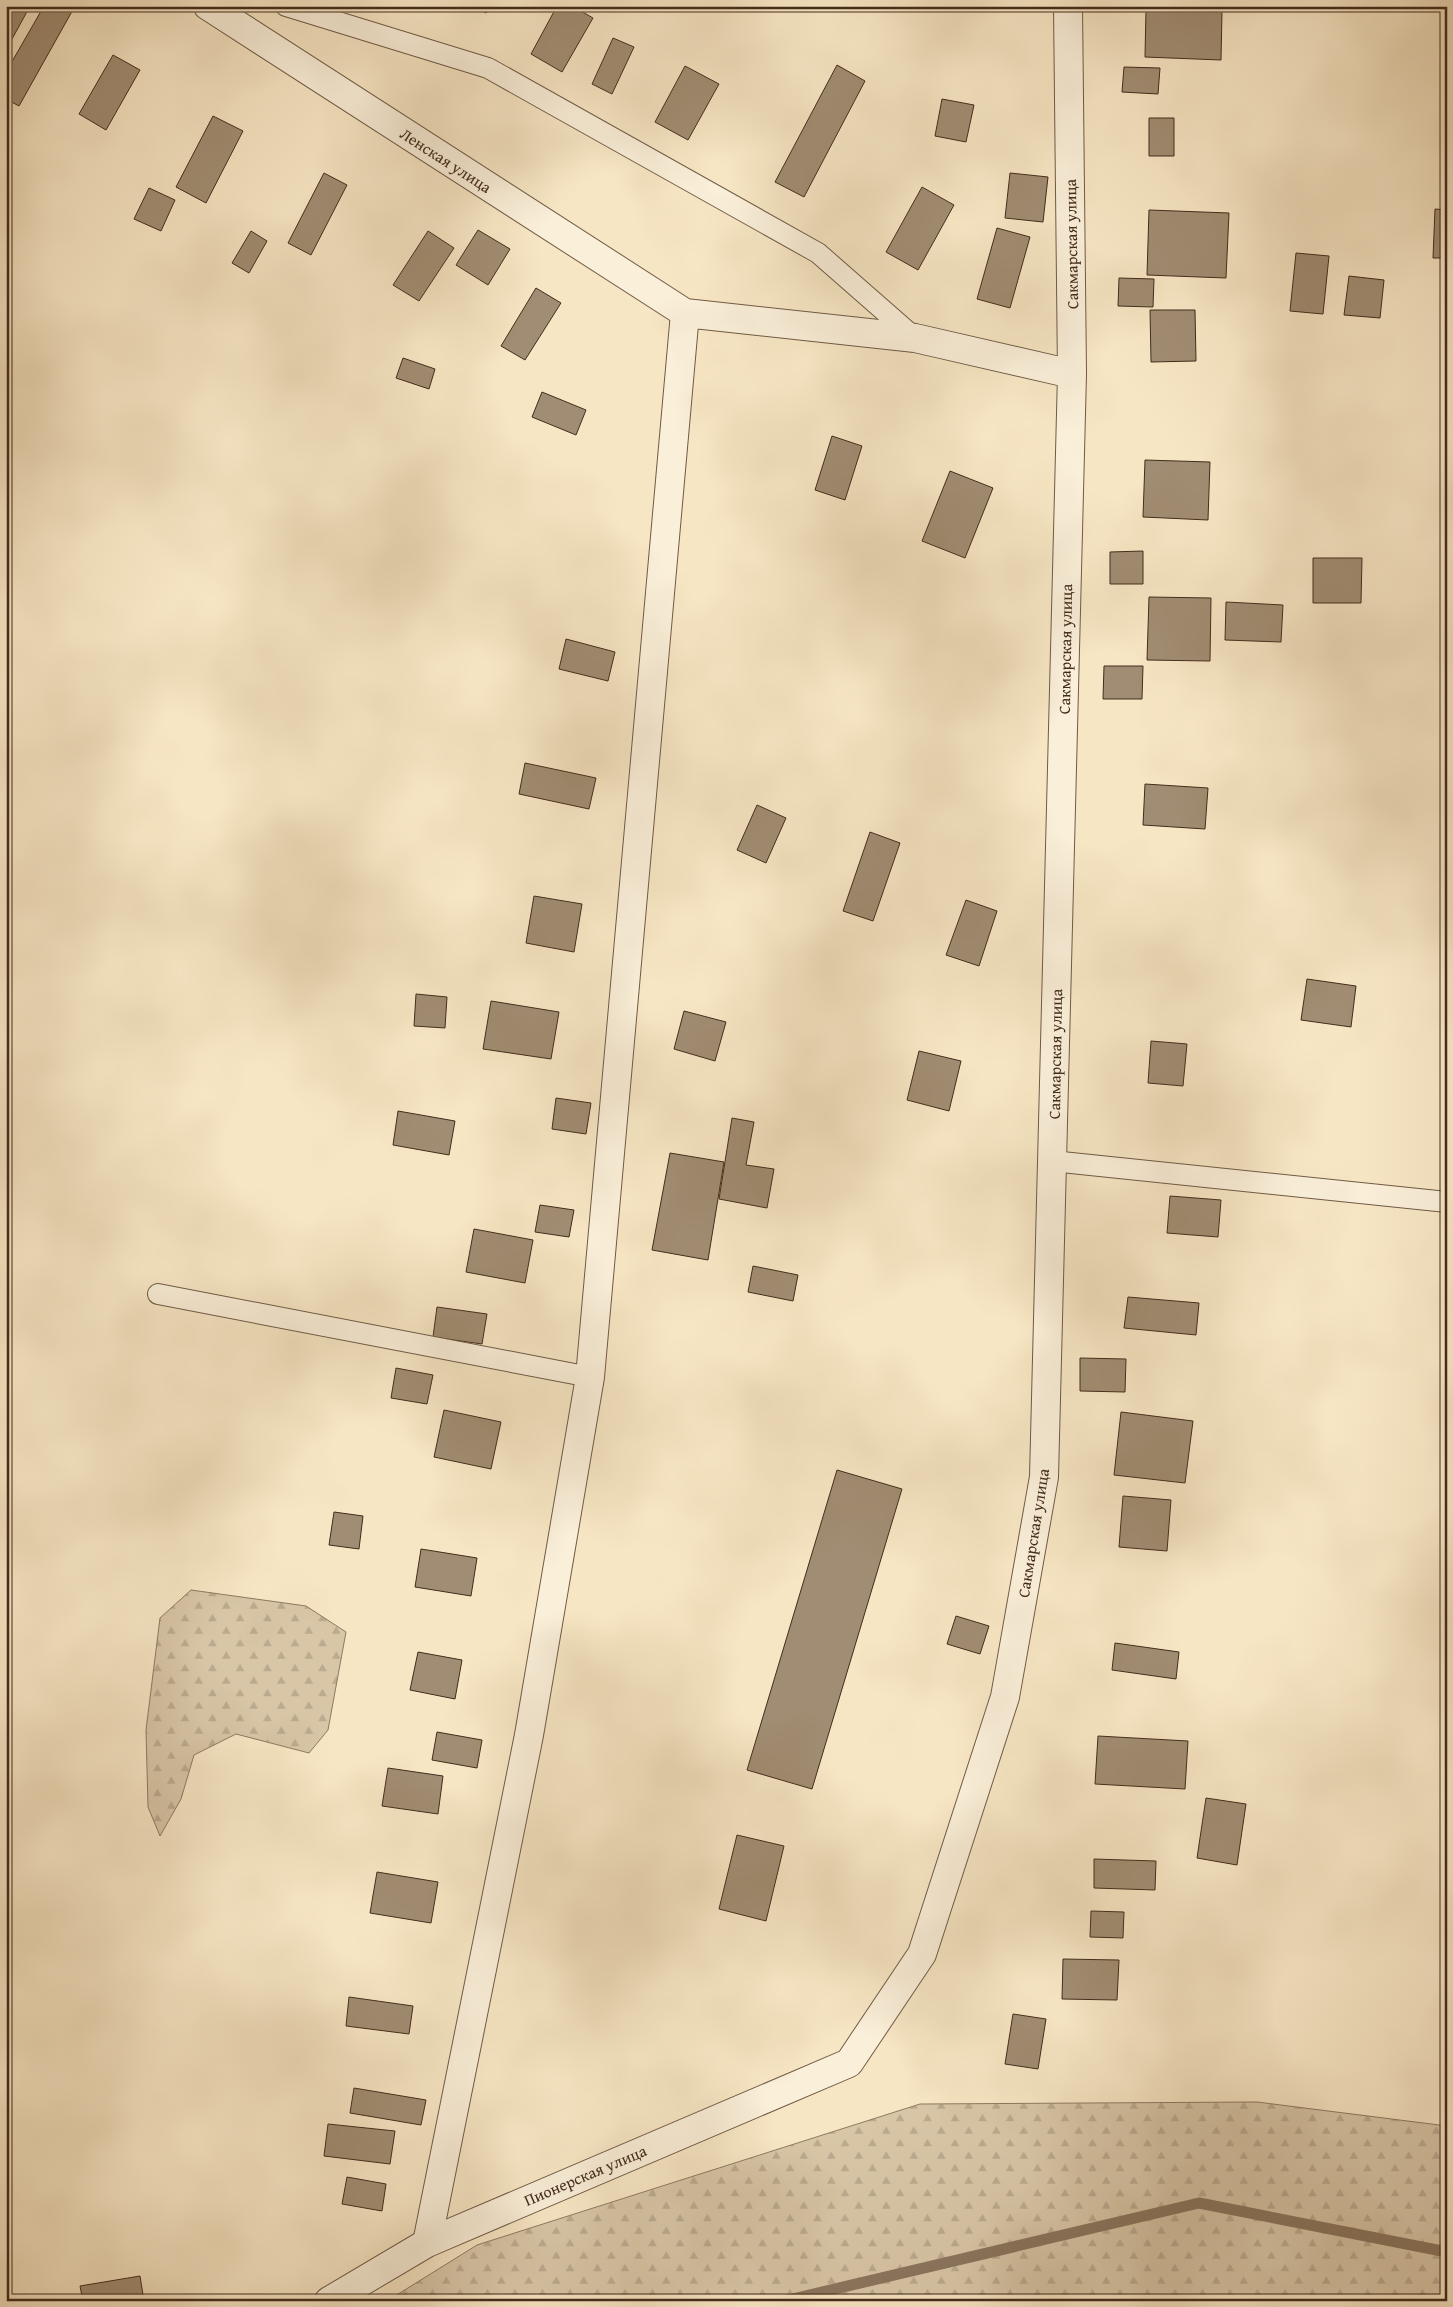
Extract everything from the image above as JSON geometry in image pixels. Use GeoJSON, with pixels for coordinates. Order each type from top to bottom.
{"type":"FeatureCollection","features":[{"type":"Feature","properties":{"kind":"street","name":"Ленская улица"},"geometry":{"type":"LineString","coordinates":[[208,6],[685,314]]}},
{"type":"Feature","properties":{"kind":"street","name":"Сакмарская улица"},"geometry":{"type":"LineString","coordinates":[[849,2063],[922,1954],[1005,1697],[1044,1477],[1072,374],[1068,6]]}},
{"type":"Feature","properties":{"kind":"street"},"geometry":{"type":"LineString","coordinates":[[427,2243],[529,1736],[590,1377],[685,314],[915,338],[1072,374]]}},
{"type":"Feature","properties":{"kind":"street","name":"Пионерская улица"},"geometry":{"type":"LineString","coordinates":[[329,2301],[427,2243],[849,2063]]}},
{"type":"Feature","properties":{"kind":"lane"},"geometry":{"type":"LineString","coordinates":[[286,6],[488,68],[818,253],[915,338]]}},
{"type":"Feature","properties":{"kind":"lane"},"geometry":{"type":"LineString","coordinates":[[1052,1161],[1447,1202]]}},
{"type":"Feature","properties":{"kind":"lane"},"geometry":{"type":"LineString","coordinates":[[158,1294],[590,1377]]}},
{"type":"Feature","properties":{"kind":"green space"},"geometry":{"type":"Polygon","coordinates":[[[191,1590],[306,1606],[346,1632],[328,1730],[309,1753],[236,1734],[194,1755],[181,1799],[160,1836],[148,1807],[146,1730],[160,1618],[191,1590]]]}},
{"type":"Feature","properties":{"kind":"green space"},"geometry":{"type":"Polygon","coordinates":[[[1257,2102],[1447,2126],[1447,2301],[387,2301],[477,2245],[920,2104],[1257,2102]]]}},
{"type":"Feature","properties":{"kind":"building"},"geometry":{"type":"Polygon","coordinates":[[[6,6],[25,6],[29,8],[6,50],[6,6]]]}},
{"type":"Feature","properties":{"kind":"building"},"geometry":{"type":"Polygon","coordinates":[[[44,6],[75,6],[19,106],[6,99],[6,72],[44,6]]]}},
{"type":"Feature","properties":{"kind":"building"},"geometry":{"type":"Polygon","coordinates":[[[474,6],[490,6],[486,13],[474,6]]]}},
{"type":"Feature","properties":{"kind":"building"},"geometry":{"type":"Polygon","coordinates":[[[557,6],[572,6],[593,18],[562,72],[531,54],[557,6]]]}},
{"type":"Feature","properties":{"kind":"building"},"geometry":{"type":"Polygon","coordinates":[[[1146,9],[1222,11],[1221,60],[1145,57],[1146,9]]]}},
{"type":"Feature","properties":{"kind":"building"},"geometry":{"type":"Polygon","coordinates":[[[613,38],[634,47],[612,94],[592,84],[613,38]]]}},
{"type":"Feature","properties":{"kind":"building"},"geometry":{"type":"Polygon","coordinates":[[[113,55],[140,70],[106,130],[79,114],[113,55]]]}},
{"type":"Feature","properties":{"kind":"building"},"geometry":{"type":"Polygon","coordinates":[[[837,65],[865,81],[804,197],[775,182],[837,65]]]}},
{"type":"Feature","properties":{"kind":"building"},"geometry":{"type":"Polygon","coordinates":[[[685,66],[719,84],[688,140],[655,122],[685,66]]]}},
{"type":"Feature","properties":{"kind":"building"},"geometry":{"type":"Polygon","coordinates":[[[1124,67],[1160,68],[1158,94],[1122,92],[1124,67]]]}},
{"type":"Feature","properties":{"kind":"building"},"geometry":{"type":"Polygon","coordinates":[[[942,99],[974,105],[966,142],[935,136],[942,99]]]}},
{"type":"Feature","properties":{"kind":"building"},"geometry":{"type":"Polygon","coordinates":[[[213,116],[243,131],[206,203],[176,187],[213,116]]]}},
{"type":"Feature","properties":{"kind":"building"},"geometry":{"type":"Polygon","coordinates":[[[1149,118],[1174,118],[1174,156],[1149,156],[1149,118]]]}},
{"type":"Feature","properties":{"kind":"building"},"geometry":{"type":"Polygon","coordinates":[[[324,173],[347,185],[311,255],[288,243],[324,173]]]}},
{"type":"Feature","properties":{"kind":"building"},"geometry":{"type":"Polygon","coordinates":[[[1010,173],[1048,177],[1043,222],[1005,218],[1010,173]]]}},
{"type":"Feature","properties":{"kind":"building"},"geometry":{"type":"Polygon","coordinates":[[[922,187],[954,205],[918,270],[886,252],[922,187]]]}},
{"type":"Feature","properties":{"kind":"building"},"geometry":{"type":"Polygon","coordinates":[[[149,188],[175,200],[161,231],[134,219],[149,188]]]}},
{"type":"Feature","properties":{"kind":"building"},"geometry":{"type":"Polygon","coordinates":[[[1435,209],[1447,210],[1447,258],[1433,258],[1435,209]]]}},
{"type":"Feature","properties":{"kind":"building"},"geometry":{"type":"Polygon","coordinates":[[[1149,210],[1229,213],[1226,278],[1147,275],[1149,210]]]}},
{"type":"Feature","properties":{"kind":"building"},"geometry":{"type":"Polygon","coordinates":[[[997,228],[1030,237],[1010,308],[977,299],[997,228]]]}},
{"type":"Feature","properties":{"kind":"building"},"geometry":{"type":"Polygon","coordinates":[[[478,230],[510,249],[488,285],[456,265],[478,230]]]}},
{"type":"Feature","properties":{"kind":"building"},"geometry":{"type":"Polygon","coordinates":[[[251,231],[267,241],[249,273],[232,263],[251,231]]]}},
{"type":"Feature","properties":{"kind":"building"},"geometry":{"type":"Polygon","coordinates":[[[428,231],[454,248],[419,301],[393,285],[428,231]]]}},
{"type":"Feature","properties":{"kind":"building"},"geometry":{"type":"Polygon","coordinates":[[[1296,253],[1329,256],[1323,314],[1290,311],[1296,253]]]}},
{"type":"Feature","properties":{"kind":"building"},"geometry":{"type":"Polygon","coordinates":[[[1349,276],[1384,280],[1380,318],[1344,315],[1349,276]]]}},
{"type":"Feature","properties":{"kind":"building"},"geometry":{"type":"Polygon","coordinates":[[[1119,278],[1154,279],[1153,307],[1118,306],[1119,278]]]}},
{"type":"Feature","properties":{"kind":"building"},"geometry":{"type":"Polygon","coordinates":[[[536,288],[561,303],[525,360],[501,346],[536,288]]]}},
{"type":"Feature","properties":{"kind":"building"},"geometry":{"type":"Polygon","coordinates":[[[1150,310],[1195,310],[1196,361],[1151,362],[1150,310]]]}},
{"type":"Feature","properties":{"kind":"building"},"geometry":{"type":"Polygon","coordinates":[[[403,358],[435,369],[429,389],[396,378],[403,358]]]}},
{"type":"Feature","properties":{"kind":"building"},"geometry":{"type":"Polygon","coordinates":[[[542,392],[586,410],[576,435],[532,417],[542,392]]]}},
{"type":"Feature","properties":{"kind":"building"},"geometry":{"type":"Polygon","coordinates":[[[832,436],[862,446],[845,500],[815,490],[832,436]]]}},
{"type":"Feature","properties":{"kind":"building"},"geometry":{"type":"Polygon","coordinates":[[[1145,460],[1210,462],[1208,520],[1143,517],[1145,460]]]}},
{"type":"Feature","properties":{"kind":"building"},"geometry":{"type":"Polygon","coordinates":[[[950,471],[993,488],[965,558],[922,541],[950,471]]]}},
{"type":"Feature","properties":{"kind":"building"},"geometry":{"type":"Polygon","coordinates":[[[1143,551],[1143,584],[1110,584],[1110,552],[1143,551]]]}},
{"type":"Feature","properties":{"kind":"building"},"geometry":{"type":"Polygon","coordinates":[[[1313,558],[1362,558],[1361,603],[1313,603],[1313,558]]]}},
{"type":"Feature","properties":{"kind":"building"},"geometry":{"type":"Polygon","coordinates":[[[1149,597],[1211,598],[1210,661],[1147,660],[1149,597]]]}},
{"type":"Feature","properties":{"kind":"building"},"geometry":{"type":"Polygon","coordinates":[[[1226,602],[1283,605],[1281,642],[1225,640],[1226,602]]]}},
{"type":"Feature","properties":{"kind":"building"},"geometry":{"type":"Polygon","coordinates":[[[566,639],[615,652],[608,681],[559,669],[566,639]]]}},
{"type":"Feature","properties":{"kind":"building"},"geometry":{"type":"Polygon","coordinates":[[[1104,666],[1143,666],[1142,699],[1103,699],[1104,666]]]}},
{"type":"Feature","properties":{"kind":"building"},"geometry":{"type":"Polygon","coordinates":[[[525,763],[596,778],[589,809],[519,794],[525,763]]]}},
{"type":"Feature","properties":{"kind":"building"},"geometry":{"type":"Polygon","coordinates":[[[1145,784],[1208,788],[1205,829],[1143,825],[1145,784]]]}},
{"type":"Feature","properties":{"kind":"building"},"geometry":{"type":"Polygon","coordinates":[[[757,805],[786,818],[766,863],[737,850],[757,805]]]}},
{"type":"Feature","properties":{"kind":"building"},"geometry":{"type":"Polygon","coordinates":[[[870,832],[900,843],[873,921],[843,911],[870,832]]]}},
{"type":"Feature","properties":{"kind":"building"},"geometry":{"type":"Polygon","coordinates":[[[534,896],[582,904],[574,952],[526,943],[534,896]]]}},
{"type":"Feature","properties":{"kind":"building"},"geometry":{"type":"Polygon","coordinates":[[[966,900],[997,911],[979,966],[946,955],[966,900]]]}},
{"type":"Feature","properties":{"kind":"building"},"geometry":{"type":"Polygon","coordinates":[[[1307,979],[1356,986],[1351,1027],[1301,1020],[1307,979]]]}},
{"type":"Feature","properties":{"kind":"building"},"geometry":{"type":"Polygon","coordinates":[[[416,994],[447,997],[445,1028],[414,1026],[416,994]]]}},
{"type":"Feature","properties":{"kind":"building"},"geometry":{"type":"Polygon","coordinates":[[[491,1001],[559,1012],[551,1059],[483,1049],[491,1001]]]}},
{"type":"Feature","properties":{"kind":"building"},"geometry":{"type":"Polygon","coordinates":[[[684,1011],[726,1022],[715,1061],[674,1049],[684,1011]]]}},
{"type":"Feature","properties":{"kind":"building"},"geometry":{"type":"Polygon","coordinates":[[[1151,1041],[1187,1044],[1183,1086],[1148,1083],[1151,1041]]]}},
{"type":"Feature","properties":{"kind":"building"},"geometry":{"type":"Polygon","coordinates":[[[919,1051],[961,1061],[949,1111],[907,1100],[919,1051]]]}},
{"type":"Feature","properties":{"kind":"building"},"geometry":{"type":"Polygon","coordinates":[[[556,1098],[591,1103],[586,1134],[552,1129],[556,1098]]]}},
{"type":"Feature","properties":{"kind":"building"},"geometry":{"type":"Polygon","coordinates":[[[398,1111],[455,1121],[449,1155],[393,1145],[398,1111]]]}},
{"type":"Feature","properties":{"kind":"building"},"geometry":{"type":"Polygon","coordinates":[[[732,1118],[754,1122],[746,1165],[774,1169],[767,1208],[719,1199],[732,1118]]]}},
{"type":"Feature","properties":{"kind":"building"},"geometry":{"type":"Polygon","coordinates":[[[670,1153],[724,1162],[708,1260],[652,1250],[670,1153]]]}},
{"type":"Feature","properties":{"kind":"building"},"geometry":{"type":"Polygon","coordinates":[[[1170,1196],[1221,1200],[1218,1237],[1167,1233],[1170,1196]]]}},
{"type":"Feature","properties":{"kind":"building"},"geometry":{"type":"Polygon","coordinates":[[[540,1205],[574,1210],[569,1237],[535,1232],[540,1205]]]}},
{"type":"Feature","properties":{"kind":"building"},"geometry":{"type":"Polygon","coordinates":[[[474,1229],[533,1240],[525,1283],[466,1272],[474,1229]]]}},
{"type":"Feature","properties":{"kind":"building"},"geometry":{"type":"Polygon","coordinates":[[[753,1266],[798,1275],[793,1301],[748,1292],[753,1266]]]}},
{"type":"Feature","properties":{"kind":"building"},"geometry":{"type":"Polygon","coordinates":[[[1128,1297],[1199,1303],[1196,1335],[1124,1328],[1128,1297]]]}},
{"type":"Feature","properties":{"kind":"building"},"geometry":{"type":"Polygon","coordinates":[[[437,1307],[487,1314],[482,1344],[433,1337],[437,1307]]]}},
{"type":"Feature","properties":{"kind":"building"},"geometry":{"type":"Polygon","coordinates":[[[1080,1358],[1126,1359],[1125,1392],[1080,1391],[1080,1358]]]}},
{"type":"Feature","properties":{"kind":"building"},"geometry":{"type":"Polygon","coordinates":[[[396,1368],[433,1375],[427,1404],[391,1398],[396,1368]]]}},
{"type":"Feature","properties":{"kind":"building"},"geometry":{"type":"Polygon","coordinates":[[[444,1410],[501,1422],[491,1469],[434,1457],[444,1410]]]}},
{"type":"Feature","properties":{"kind":"building"},"geometry":{"type":"Polygon","coordinates":[[[1121,1412],[1193,1421],[1185,1483],[1114,1475],[1121,1412]]]}},
{"type":"Feature","properties":{"kind":"building"},"geometry":{"type":"Polygon","coordinates":[[[837,1470],[902,1489],[812,1789],[747,1770],[837,1470]]]}},
{"type":"Feature","properties":{"kind":"building"},"geometry":{"type":"Polygon","coordinates":[[[1123,1496],[1171,1500],[1167,1551],[1119,1547],[1123,1496]]]}},
{"type":"Feature","properties":{"kind":"building"},"geometry":{"type":"Polygon","coordinates":[[[334,1512],[363,1516],[359,1549],[329,1545],[334,1512]]]}},
{"type":"Feature","properties":{"kind":"building"},"geometry":{"type":"Polygon","coordinates":[[[421,1549],[477,1558],[471,1596],[415,1587],[421,1549]]]}},
{"type":"Feature","properties":{"kind":"building"},"geometry":{"type":"Polygon","coordinates":[[[956,1616],[989,1626],[980,1654],[947,1644],[956,1616]]]}},
{"type":"Feature","properties":{"kind":"building"},"geometry":{"type":"Polygon","coordinates":[[[1115,1643],[1179,1652],[1176,1679],[1112,1670],[1115,1643]]]}},
{"type":"Feature","properties":{"kind":"building"},"geometry":{"type":"Polygon","coordinates":[[[418,1652],[462,1660],[455,1699],[410,1690],[418,1652]]]}},
{"type":"Feature","properties":{"kind":"building"},"geometry":{"type":"Polygon","coordinates":[[[437,1732],[482,1740],[477,1768],[432,1760],[437,1732]]]}},
{"type":"Feature","properties":{"kind":"building"},"geometry":{"type":"Polygon","coordinates":[[[1098,1736],[1188,1741],[1185,1789],[1095,1784],[1098,1736]]]}},
{"type":"Feature","properties":{"kind":"building"},"geometry":{"type":"Polygon","coordinates":[[[388,1768],[443,1776],[438,1814],[382,1806],[388,1768]]]}},
{"type":"Feature","properties":{"kind":"building"},"geometry":{"type":"Polygon","coordinates":[[[1206,1798],[1246,1804],[1237,1865],[1197,1858],[1206,1798]]]}},
{"type":"Feature","properties":{"kind":"building"},"geometry":{"type":"Polygon","coordinates":[[[737,1835],[784,1846],[766,1921],[719,1909],[737,1835]]]}},
{"type":"Feature","properties":{"kind":"building"},"geometry":{"type":"Polygon","coordinates":[[[1094,1859],[1156,1861],[1155,1890],[1094,1888],[1094,1859]]]}},
{"type":"Feature","properties":{"kind":"building"},"geometry":{"type":"Polygon","coordinates":[[[377,1872],[438,1882],[431,1923],[370,1913],[377,1872]]]}},
{"type":"Feature","properties":{"kind":"building"},"geometry":{"type":"Polygon","coordinates":[[[1091,1911],[1124,1912],[1123,1938],[1090,1937],[1091,1911]]]}},
{"type":"Feature","properties":{"kind":"building"},"geometry":{"type":"Polygon","coordinates":[[[1063,1959],[1119,1960],[1117,2000],[1062,1999],[1063,1959]]]}},
{"type":"Feature","properties":{"kind":"building"},"geometry":{"type":"Polygon","coordinates":[[[349,1997],[413,2006],[409,2034],[346,2026],[349,1997]]]}},
{"type":"Feature","properties":{"kind":"building"},"geometry":{"type":"Polygon","coordinates":[[[1013,2014],[1046,2019],[1038,2069],[1005,2064],[1013,2014]]]}},
{"type":"Feature","properties":{"kind":"building"},"geometry":{"type":"Polygon","coordinates":[[[354,2088],[426,2100],[421,2125],[350,2113],[354,2088]]]}},
{"type":"Feature","properties":{"kind":"building"},"geometry":{"type":"Polygon","coordinates":[[[328,2124],[395,2131],[390,2164],[324,2156],[328,2124]]]}},
{"type":"Feature","properties":{"kind":"building"},"geometry":{"type":"Polygon","coordinates":[[[347,2177],[386,2184],[382,2211],[342,2204],[347,2177]]]}},
{"type":"Feature","properties":{"kind":"building"},"geometry":{"type":"Polygon","coordinates":[[[140,2276],[144,2301],[83,2301],[80,2286],[140,2276]]]}},
{"type":"Feature","properties":{"kind":"waterway"},"geometry":{"type":"LineString","coordinates":[[784,2301],[1199,2203],[1447,2252]]}}]}
